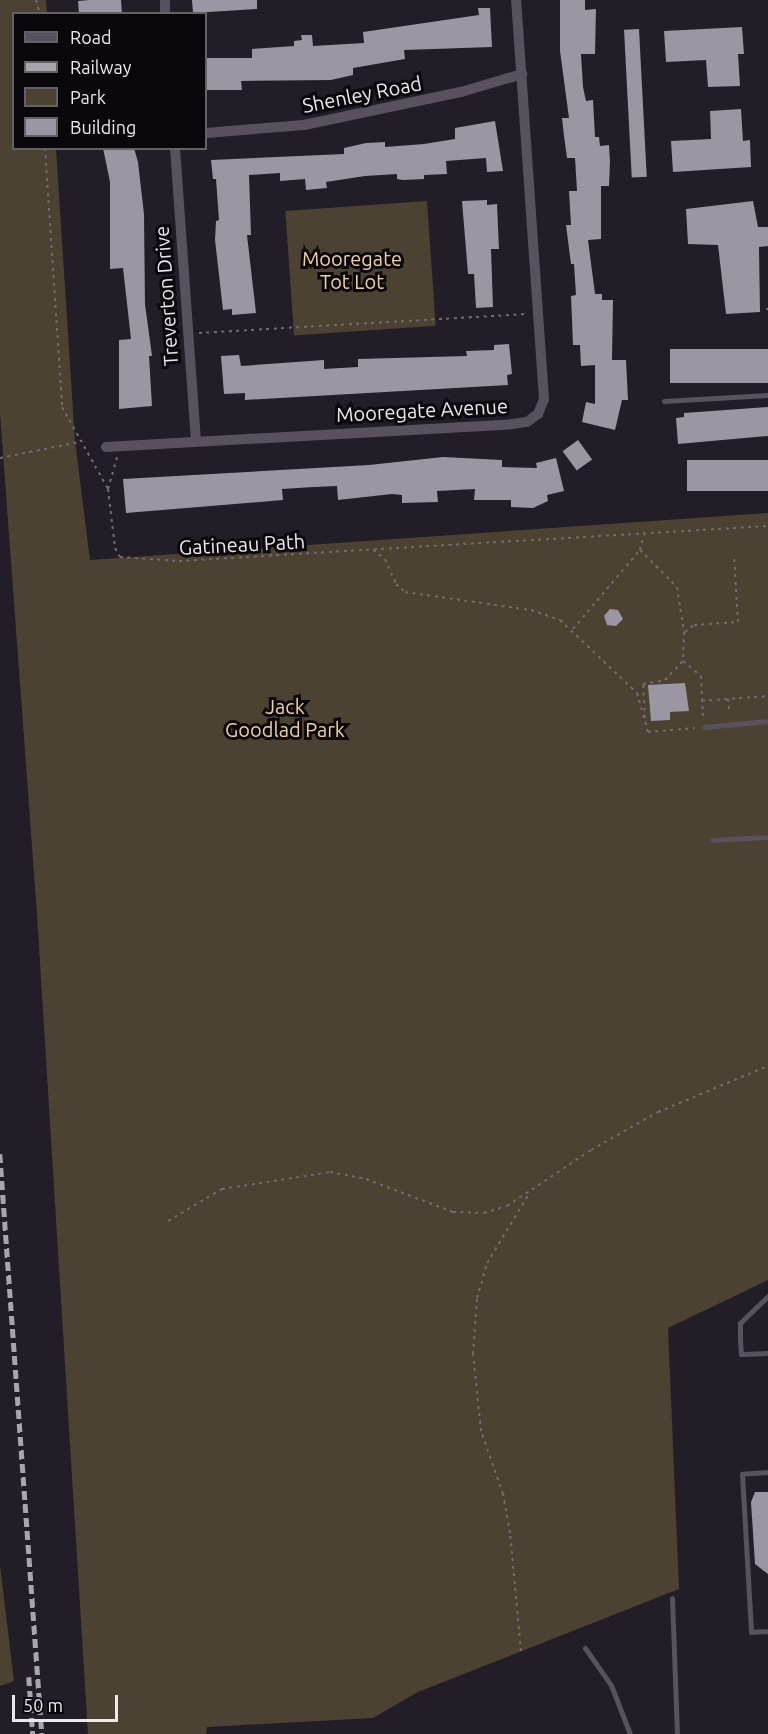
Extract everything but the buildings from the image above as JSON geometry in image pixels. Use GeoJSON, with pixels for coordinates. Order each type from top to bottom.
{"type":"FeatureCollection","features":[{"type":"Feature","properties":{"kind":"street","name":"Mooregate Avenue"},"geometry":{"type":"LineString","coordinates":[[106,447],[527,422],[538,414],[544,399],[516,0]]}},
{"type":"Feature","properties":{"kind":"street","name":"Shenley Road"},"geometry":{"type":"LineString","coordinates":[[207,133],[342,118],[522,74]]}},
{"type":"Feature","properties":{"kind":"street","name":"Treverton Drive"},"geometry":{"type":"LineString","coordinates":[[175,150],[186,334],[196,441]]}},
{"type":"Feature","properties":{"kind":"lane"},"geometry":{"type":"LineString","coordinates":[[664,401],[768,395]]}},
{"type":"Feature","properties":{"kind":"lane"},"geometry":{"type":"LineString","coordinates":[[704,727],[768,721]]}},
{"type":"Feature","properties":{"kind":"lane"},"geometry":{"type":"LineString","coordinates":[[712,840],[768,837]]}},
{"type":"Feature","properties":{"kind":"lane"},"geometry":{"type":"LineString","coordinates":[[768,1296],[740,1323],[741,1354],[768,1353]]}},
{"type":"Feature","properties":{"kind":"lane"},"geometry":{"type":"LineString","coordinates":[[768,1472],[742,1474],[751,1632],[768,1631]]}},
{"type":"Feature","properties":{"kind":"lane"},"geometry":{"type":"LineString","coordinates":[[672,1598],[677,1734]]}},
{"type":"Feature","properties":{"kind":"lane"},"geometry":{"type":"LineString","coordinates":[[585,1648],[612,1687],[628,1734]]}},
{"type":"Feature","properties":{"kind":"path","name":"Gatineau Path"},"geometry":{"type":"LineString","coordinates":[[45,150],[61,405],[79,442],[108,489],[116,551],[126,559],[179,561],[768,526]]}},
{"type":"Feature","properties":{"kind":"path"},"geometry":{"type":"LineString","coordinates":[[186,334],[538,313]]}},
{"type":"Feature","properties":{"kind":"path"},"geometry":{"type":"LineString","coordinates":[[0,458],[79,442]]}},
{"type":"Feature","properties":{"kind":"path"},"geometry":{"type":"LineString","coordinates":[[108,489],[120,445]]}},
{"type":"Feature","properties":{"kind":"path"},"geometry":{"type":"LineString","coordinates":[[573,629],[640,550],[644,534]]}},
{"type":"Feature","properties":{"kind":"path"},"geometry":{"type":"LineString","coordinates":[[373,549],[386,561],[396,585],[405,592],[531,610],[555,617],[573,629],[637,693],[650,732],[704,727],[701,676],[683,661]]}},
{"type":"Feature","properties":{"kind":"path"},"geometry":{"type":"LineString","coordinates":[[640,550],[676,585],[684,632],[683,661],[664,680],[644,684],[645,718]]}},
{"type":"Feature","properties":{"kind":"path"},"geometry":{"type":"LineString","coordinates":[[684,632],[694,625],[738,622],[734,555]]}},
{"type":"Feature","properties":{"kind":"path"},"geometry":{"type":"LineString","coordinates":[[702,701],[768,696]]}},
{"type":"Feature","properties":{"kind":"path"},"geometry":{"type":"LineString","coordinates":[[728,699],[729,711]]}},
{"type":"Feature","properties":{"kind":"path"},"geometry":{"type":"LineString","coordinates":[[168,1221],[222,1189],[330,1172],[366,1179],[470,1215],[507,1206],[575,1160],[658,1112],[768,1066]]}},
{"type":"Feature","properties":{"kind":"path"},"geometry":{"type":"LineString","coordinates":[[521,1651],[510,1533],[503,1494],[481,1431],[473,1354],[477,1298],[487,1263],[530,1192]]}},
{"type":"Feature","properties":{"kind":"green space","name":"Jack Goodlad Park"},"geometry":{"type":"Polygon","coordinates":[[[0,0],[46,0],[47,12],[12,12],[12,150],[56,150],[75,441],[90,560],[768,513],[768,1280],[668,1328],[679,1589],[418,1692],[373,1718],[207,1727],[206,1734],[88,1734],[37,914],[0,413],[0,0]]]}},
{"type":"Feature","properties":{"kind":"green space","name":"Mooregate Tot Lot"},"geometry":{"type":"Polygon","coordinates":[[[427,201],[436,326],[294,336],[285,211],[427,201]]]}},
{"type":"Feature","properties":{"kind":"green space"},"geometry":{"type":"Polygon","coordinates":[[[0,1565],[14,1681],[0,1686],[0,1565]]]}},
{"type":"Feature","properties":{"kind":"railway"},"geometry":{"type":"LineString","coordinates":[[0,1154],[42,1734]]}},
{"type":"Feature","properties":{"kind":"railway"},"geometry":{"type":"LineString","coordinates":[[29,1677],[33,1734]]}}]}
